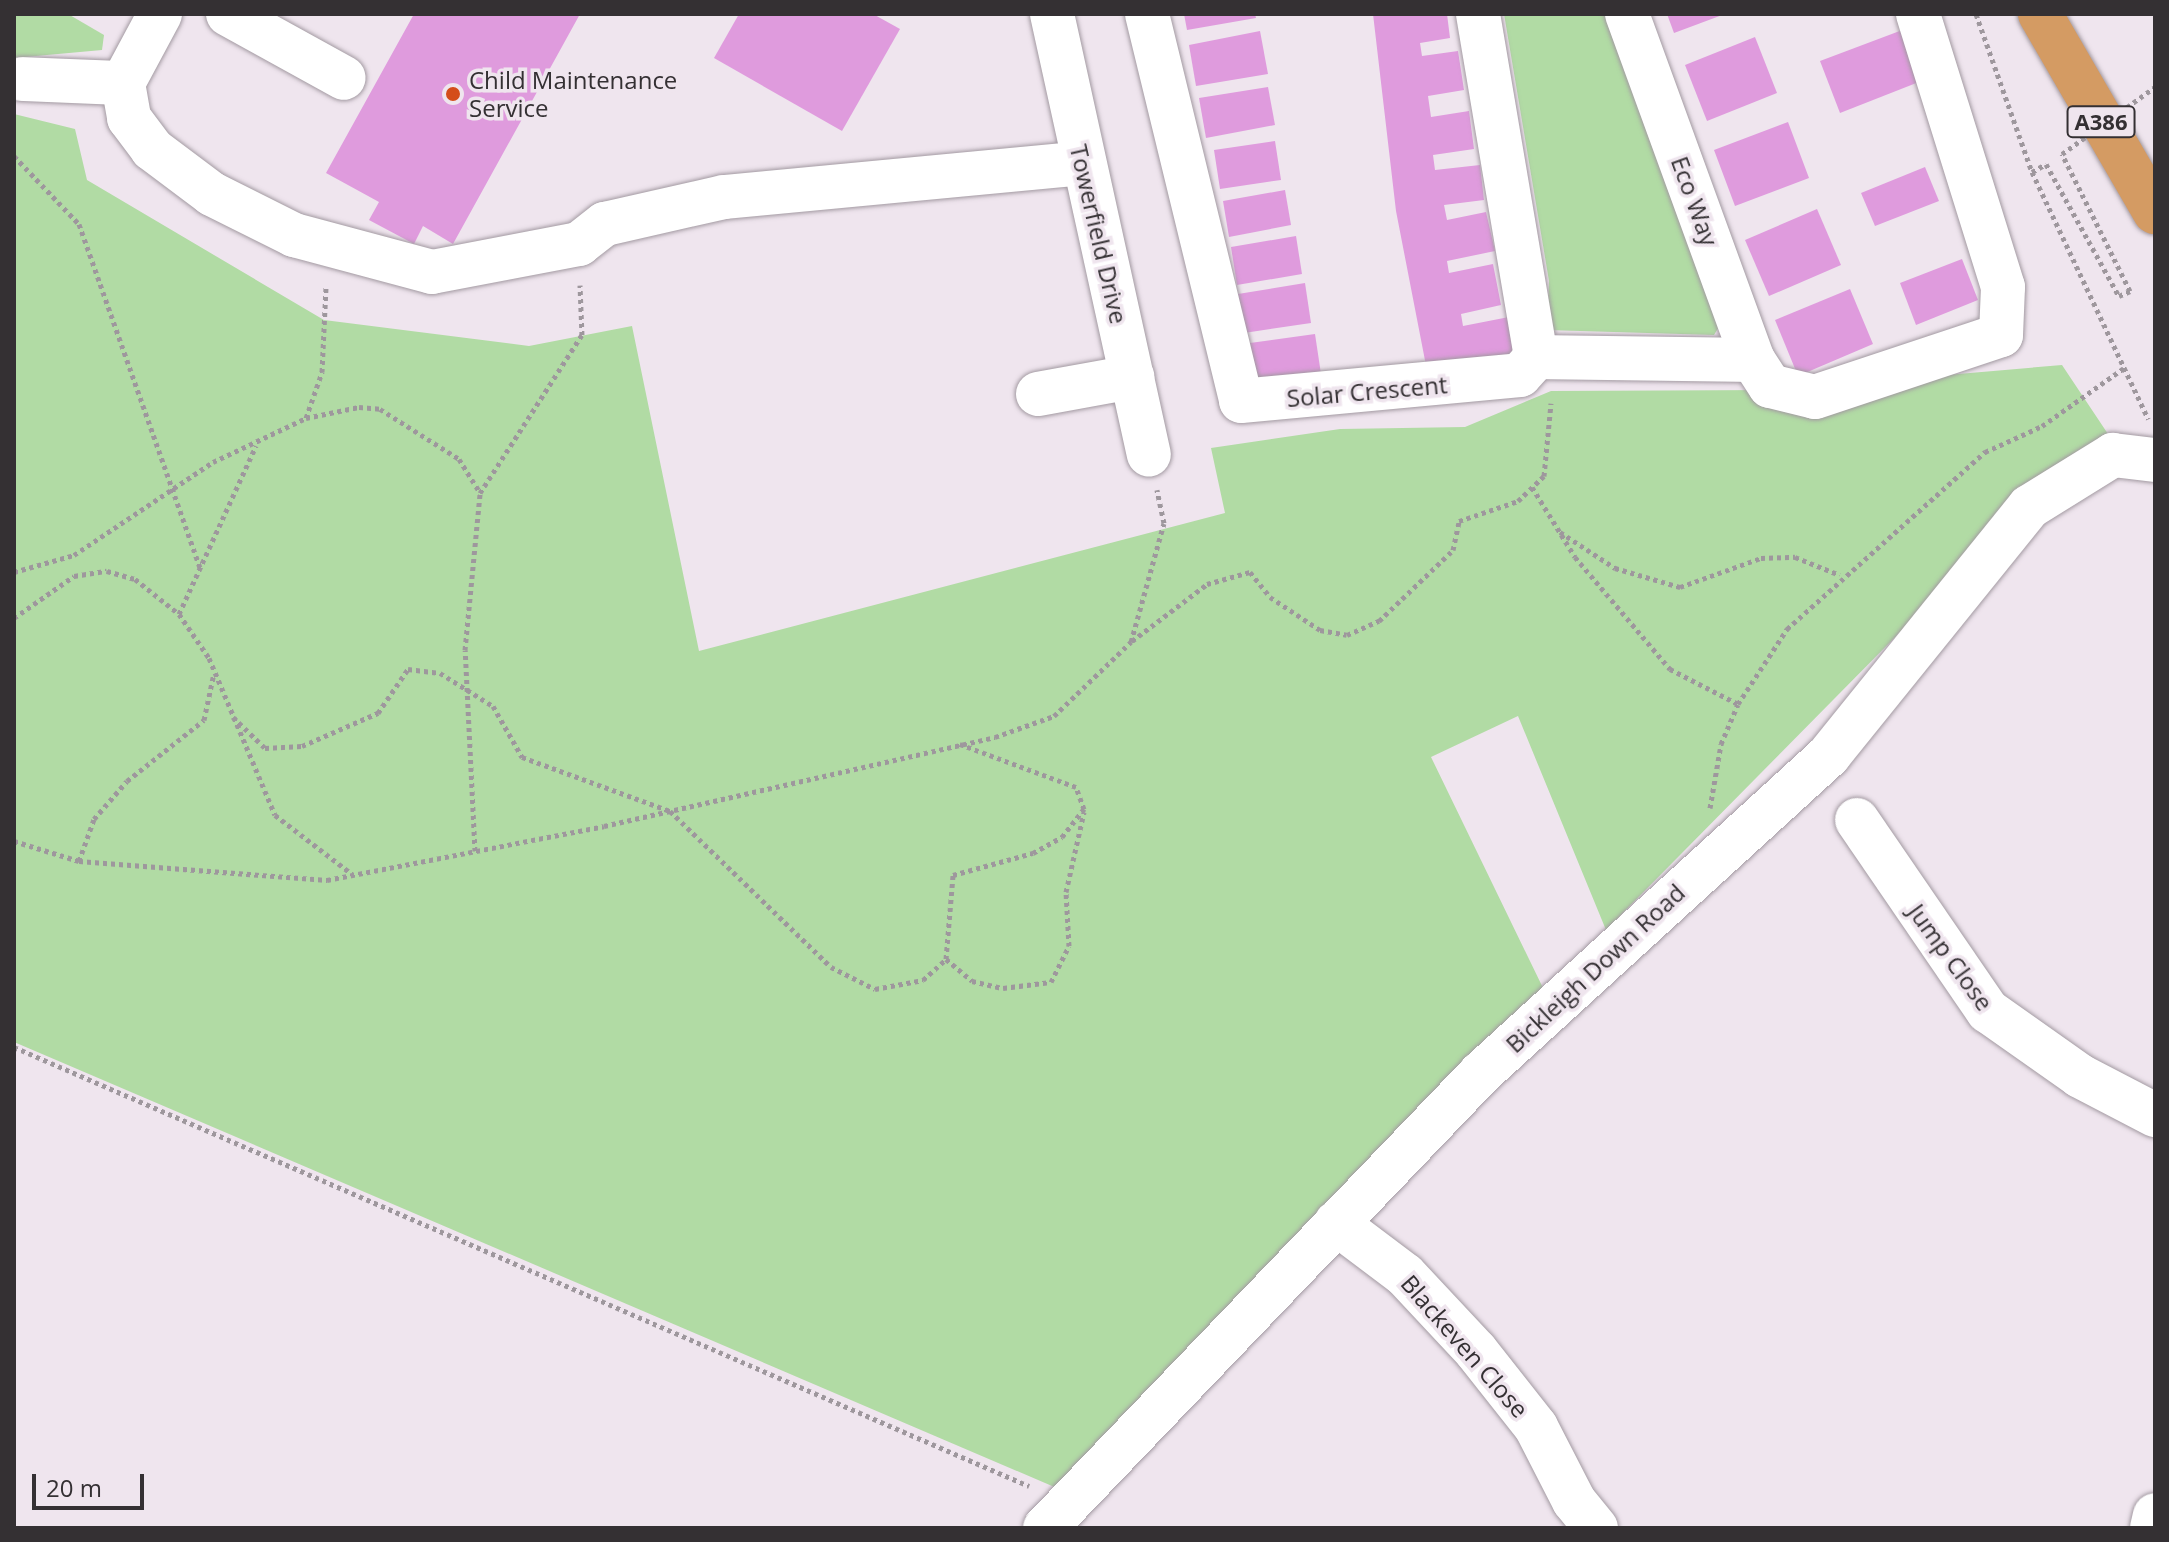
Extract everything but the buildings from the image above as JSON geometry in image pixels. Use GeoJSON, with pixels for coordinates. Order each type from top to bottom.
{"type":"FeatureCollection","features":[{"type":"Feature","properties":{"kind":"highway","name":"A386"},"geometry":{"type":"LineString","coordinates":[[2040,14],[2155,212]]}},
{"type":"Feature","properties":{"kind":"street"},"geometry":{"type":"LineString","coordinates":[[160,14],[123,83],[129,118],[152,149],[212,194],[328,245],[432,272],[579,244],[605,224],[724,197],[1082,163]]}},
{"type":"Feature","properties":{"kind":"street"},"geometry":{"type":"LineString","coordinates":[[228,14],[344,78]]}},
{"type":"Feature","properties":{"kind":"street","name":"Towerfield Drive"},"geometry":{"type":"LineString","coordinates":[[1052,14],[1082,163],[1149,454]]}},
{"type":"Feature","properties":{"kind":"street","name":"Solar Crescent"},"geometry":{"type":"LineString","coordinates":[[1147,14],[1241,401],[1520,375],[1536,357]]}},
{"type":"Feature","properties":{"kind":"street"},"geometry":{"type":"LineString","coordinates":[[1478,14],[1536,357],[1761,373],[1815,397],[2001,335],[2003,287],[1918,14]]}},
{"type":"Feature","properties":{"kind":"street","name":"Eco Way"},"geometry":{"type":"LineString","coordinates":[[1627,14],[1761,373]]}},
{"type":"Feature","properties":{"kind":"street"},"geometry":{"type":"LineString","coordinates":[[22,79],[123,83]]}},
{"type":"Feature","properties":{"kind":"street"},"geometry":{"type":"LineString","coordinates":[[1038,394],[1132,377]]}},
{"type":"Feature","properties":{"kind":"street","name":"Bickleigh Down Road"},"geometry":{"type":"LineString","coordinates":[[1064,1517],[1336,1223],[1480,1074],[1829,755],[2029,507],[2113,455],[2155,460]]}},
{"type":"Feature","properties":{"kind":"street","name":"Jump Close"},"geometry":{"type":"LineString","coordinates":[[1857,820],[1988,1011],[2080,1076],[2155,1115]]}},
{"type":"Feature","properties":{"kind":"street","name":"Blackeven Close"},"geometry":{"type":"LineString","coordinates":[[1336,1223],[1405,1275],[1476,1351],[1536,1427],[1596,1528]]}},
{"type":"Feature","properties":{"kind":"street"},"geometry":{"type":"LineString","coordinates":[[2152,1528],[2155,1515]]}},
{"type":"Feature","properties":{"kind":"path"},"geometry":{"type":"LineString","coordinates":[[1976,14],[2032,172],[2155,434]]}},
{"type":"Feature","properties":{"kind":"path"},"geometry":{"type":"LineString","coordinates":[[2032,172],[2046,164],[2119,296],[2130,291],[2062,154],[2155,87]]}},
{"type":"Feature","properties":{"kind":"path"},"geometry":{"type":"LineString","coordinates":[[14,156],[79,224],[139,382],[170,491],[200,567]]}},
{"type":"Feature","properties":{"kind":"path"},"geometry":{"type":"LineString","coordinates":[[475,851],[467,691],[480,493],[582,335],[579,244]]}},
{"type":"Feature","properties":{"kind":"path"},"geometry":{"type":"LineString","coordinates":[[306,418],[322,372],[328,245]]}},
{"type":"Feature","properties":{"kind":"path"},"geometry":{"type":"LineString","coordinates":[[14,841],[79,861],[327,880],[670,811],[959,744],[1054,716],[1131,642],[1207,584],[1250,572],[1270,597],[1320,630],[1347,635],[1379,621],[1416,588],[1453,550],[1459,521],[1518,501],[1544,476],[1552,426],[1551,391],[1536,357]]}},
{"type":"Feature","properties":{"kind":"path"},"geometry":{"type":"LineString","coordinates":[[1714,859],[1712,778],[1738,704],[1771,649],[1840,575],[1985,452],[2042,426],[2124,368]]}},
{"type":"Feature","properties":{"kind":"path"},"geometry":{"type":"LineString","coordinates":[[14,572],[74,555],[170,491],[306,418],[380,409],[459,459],[480,493]]}},
{"type":"Feature","properties":{"kind":"path"},"geometry":{"type":"LineString","coordinates":[[179,614],[255,446]]}},
{"type":"Feature","properties":{"kind":"path"},"geometry":{"type":"LineString","coordinates":[[1131,642],[1164,523],[1149,454]]}},
{"type":"Feature","properties":{"kind":"path"},"geometry":{"type":"LineString","coordinates":[[1532,487],[1560,532],[1670,669],[1738,704]]}},
{"type":"Feature","properties":{"kind":"path"},"geometry":{"type":"LineString","coordinates":[[1560,532],[1615,568],[1680,587],[1761,558],[1795,557],[1840,575]]}},
{"type":"Feature","properties":{"kind":"path"},"geometry":{"type":"LineString","coordinates":[[14,618],[44,591],[107,571],[135,579],[179,614],[215,672],[275,815],[352,875]]}},
{"type":"Feature","properties":{"kind":"path"},"geometry":{"type":"LineString","coordinates":[[233,717],[265,748],[302,746],[378,713],[408,669],[440,673],[493,706],[522,757],[670,811],[831,967],[875,989],[923,980],[946,959],[953,875],[1033,853],[1062,837],[1084,809]]}},
{"type":"Feature","properties":{"kind":"path"},"geometry":{"type":"LineString","coordinates":[[79,861],[94,819],[127,781],[204,720],[215,672]]}},
{"type":"Feature","properties":{"kind":"path"},"geometry":{"type":"LineString","coordinates":[[946,959],[972,981],[1003,988],[1051,982],[1069,946],[1066,892],[1084,809],[1076,787],[959,744]]}},
{"type":"Feature","properties":{"kind":"path"},"geometry":{"type":"LineString","coordinates":[[14,1047],[1015,1478],[1064,1517]]}},
{"type":"Feature","properties":{"kind":"green space"},"geometry":{"type":"Polygon","coordinates":[[[14,14],[68,14],[104,35],[102,50],[14,58],[14,14]]]}},
{"type":"Feature","properties":{"kind":"green space"},"geometry":{"type":"Polygon","coordinates":[[[1504,14],[1609,14],[1720,325],[1714,335],[1547,330],[1549,281],[1504,14]]]}},
{"type":"Feature","properties":{"kind":"green space"},"geometry":{"type":"Polygon","coordinates":[[[14,114],[75,129],[87,180],[324,320],[529,346],[632,326],[699,651],[1225,513],[1211,448],[1340,429],[1465,427],[1551,391],[1772,390],[2062,365],[2114,443],[2061,469],[1606,930],[1518,716],[1431,757],[1544,990],[1066,1492],[14,1042],[14,114]]]}},
{"type":"Feature","properties":{"kind":"place","name":"Child Maintenance Service"},"geometry":{"type":"Point","coordinates":[453,94]}}]}
